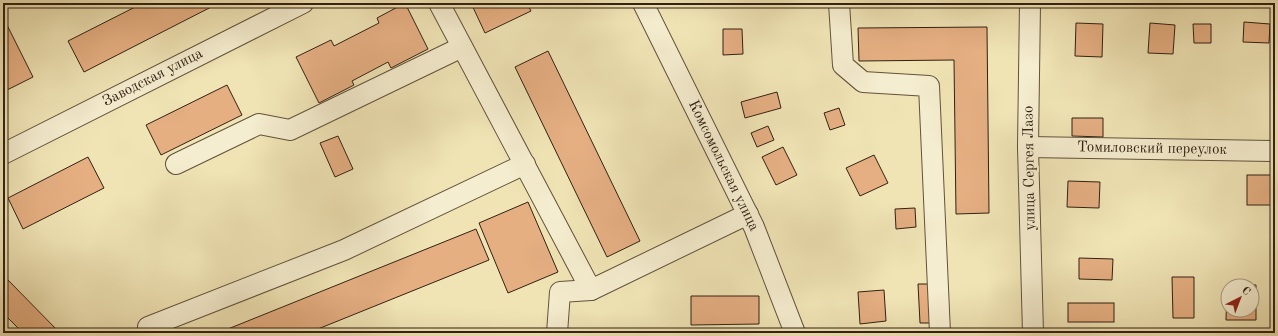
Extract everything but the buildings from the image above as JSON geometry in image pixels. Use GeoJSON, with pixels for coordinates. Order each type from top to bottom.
{"type":"FeatureCollection","features":[{"type":"Feature","properties":{"kind":"street","name":"Заводская улица"},"geometry":{"type":"LineString","coordinates":[[3,154],[303,3]]}},
{"type":"Feature","properties":{"kind":"street"},"geometry":{"type":"LineString","coordinates":[[439,3],[591,290]]}},
{"type":"Feature","properties":{"kind":"street","name":"Комсомольская улица"},"geometry":{"type":"LineString","coordinates":[[643,3],[748,214],[795,333]]}},
{"type":"Feature","properties":{"kind":"street"},"geometry":{"type":"LineString","coordinates":[[839,3],[843,65],[863,82],[929,86],[940,333]]}},
{"type":"Feature","properties":{"kind":"street","name":"улица Сергея Лазо"},"geometry":{"type":"LineString","coordinates":[[1030,3],[1028,147],[1033,333]]}},
{"type":"Feature","properties":{"kind":"street"},"geometry":{"type":"LineString","coordinates":[[176,164],[259,124],[290,130],[462,47]]}},
{"type":"Feature","properties":{"kind":"street","name":"Томиловский переулок"},"geometry":{"type":"LineString","coordinates":[[1028,147],[1275,151]]}},
{"type":"Feature","properties":{"kind":"street"},"geometry":{"type":"LineString","coordinates":[[148,327],[344,250],[525,164]]}},
{"type":"Feature","properties":{"kind":"street"},"geometry":{"type":"LineString","coordinates":[[557,333],[560,292],[591,290],[748,214]]}}]}
